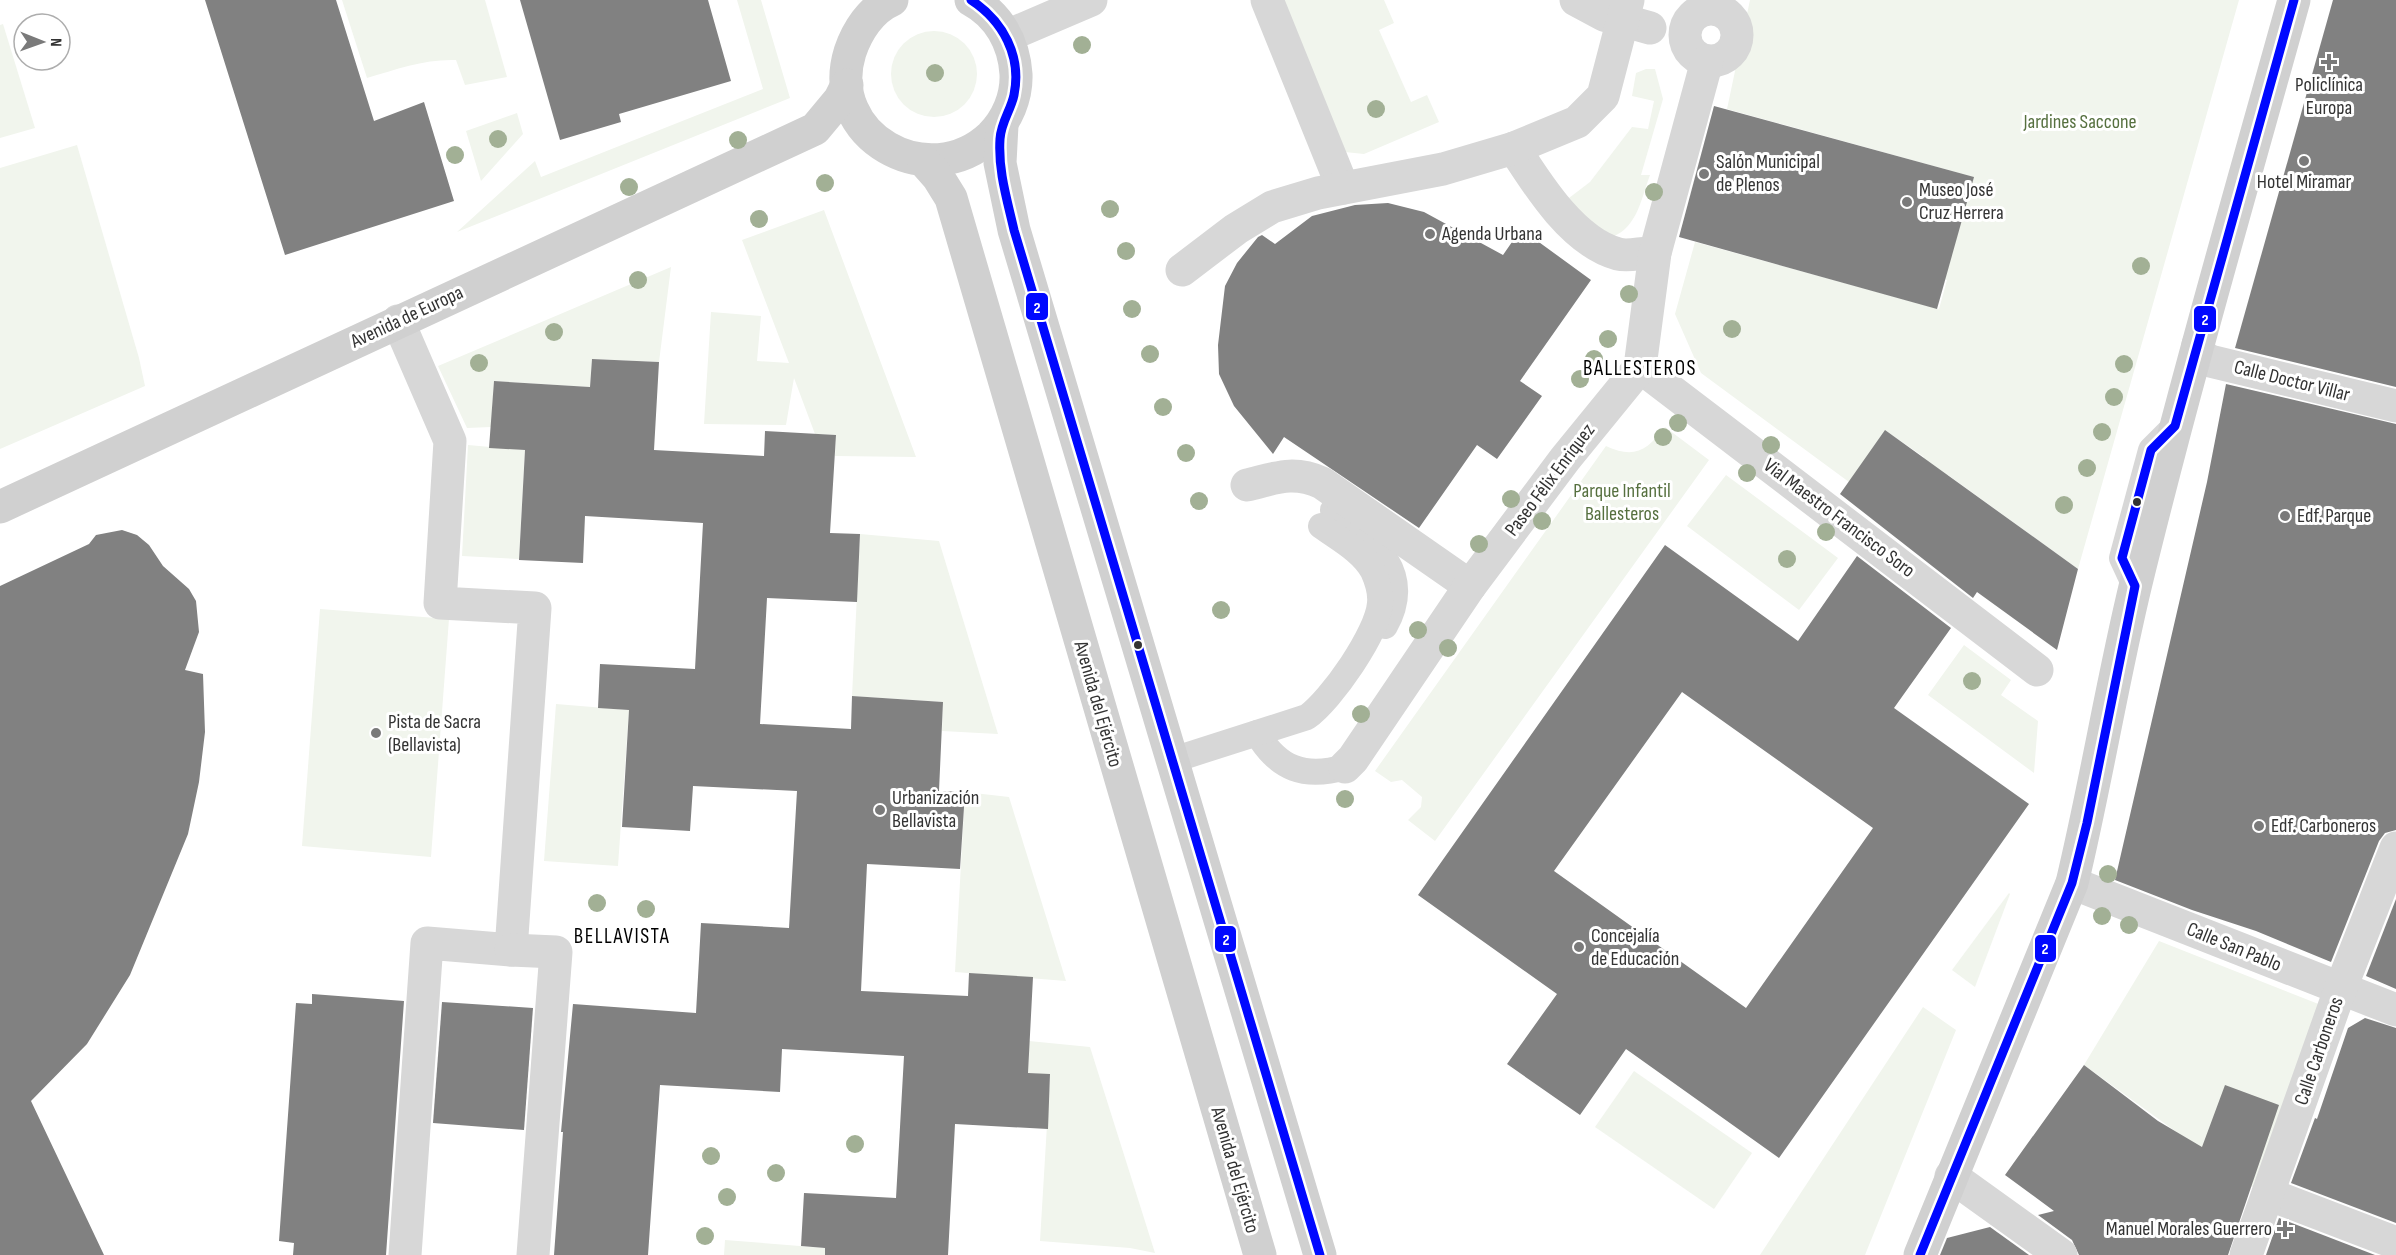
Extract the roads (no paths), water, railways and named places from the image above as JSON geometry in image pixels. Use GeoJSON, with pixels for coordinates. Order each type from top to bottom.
{"type":"FeatureCollection","features":[{"type":"Feature","properties":{"kind":"main road"},"geometry":{"type":"LineString","coordinates":[[971,0],[996,19],[1007,36],[1015,58],[1016,81],[1012,103],[1002,125],[1000,164],[1014,230],[1320,1255]]}},
{"type":"Feature","properties":{"kind":"main road"},"geometry":{"type":"LineString","coordinates":[[1920,1255],[2072,882],[2087,824],[2135,586],[2175,426],[2294,0]]}},
{"type":"Feature","properties":{"kind":"main road"},"geometry":{"type":"LineString","coordinates":[[877,6],[855,38],[848,60],[847,85],[853,108],[864,128],[880,144]]}},
{"type":"Feature","properties":{"kind":"main road","name":"Avenida de Europa"},"geometry":{"type":"LineString","coordinates":[[0,507],[815,129],[840,99],[847,85]]}},
{"type":"Feature","properties":{"kind":"main road"},"geometry":{"type":"LineString","coordinates":[[815,129],[858,134],[900,155],[922,160],[946,160],[968,153],[1002,125]]}},
{"type":"Feature","properties":{"kind":"main road","name":"Avenida del Ejército"},"geometry":{"type":"LineString","coordinates":[[922,160],[938,177],[951,198],[1260,1255]]}},
{"type":"Feature","properties":{"kind":"street"},"geometry":{"type":"LineString","coordinates":[[1007,36],[1091,0]]}},
{"type":"Feature","properties":{"kind":"street"},"geometry":{"type":"LineString","coordinates":[[1267,0],[1343,188]]}},
{"type":"Feature","properties":{"kind":"street"},"geometry":{"type":"LineString","coordinates":[[1182,270],[1236,229],[1272,207],[1343,188],[1443,169],[1514,148],[1577,122],[1597,105],[1603,96],[1634,17],[1588,9],[1576,0]]}},
{"type":"Feature","properties":{"kind":"street"},"geometry":{"type":"LineString","coordinates":[[1640,367],[1655,253],[1707,61],[1722,59],[1729,54],[1737,41],[1735,25],[1718,5]]}},
{"type":"Feature","properties":{"kind":"street"},"geometry":{"type":"LineString","coordinates":[[1514,148],[1557,209],[1583,233],[1607,250],[1620,255],[1655,253]]}},
{"type":"Feature","properties":{"kind":"street"},"geometry":{"type":"LineString","coordinates":[[398,321],[450,441],[440,603],[535,608],[511,950]]}},
{"type":"Feature","properties":{"kind":"street","name":"Calle Doctor Villar"},"geometry":{"type":"LineString","coordinates":[[2198,345],[2200,355],[2210,361],[2396,406]]}},
{"type":"Feature","properties":{"kind":"street","name":"Paseo Félix Enriquez"},"geometry":{"type":"LineString","coordinates":[[1345,767],[1353,759],[1470,586],[1565,459],[1640,367]]}},
{"type":"Feature","properties":{"kind":"street","name":"Vial Maestro Francisco Soro"},"geometry":{"type":"LineString","coordinates":[[1640,367],[2037,670]]}},
{"type":"Feature","properties":{"kind":"street"},"geometry":{"type":"LineString","coordinates":[[1247,485],[1283,476],[1304,476],[1322,483],[1470,586]]}},
{"type":"Feature","properties":{"kind":"street","name":"Calle Carboneros"},"geometry":{"type":"LineString","coordinates":[[2246,1255],[2340,990],[2396,848]]}},
{"type":"Feature","properties":{"kind":"street","name":"Calle San Pablo"},"geometry":{"type":"LineString","coordinates":[[2072,882],[2340,990],[2396,1010]]}},
{"type":"Feature","properties":{"kind":"street"},"geometry":{"type":"LineString","coordinates":[[405,1255],[427,944],[556,952],[533,1255]]}},
{"type":"Feature","properties":{"kind":"street"},"geometry":{"type":"LineString","coordinates":[[1951,1176],[2061,1255]]}},
{"type":"Feature","properties":{"kind":"street"},"geometry":{"type":"LineString","coordinates":[[2268,1194],[2396,1243]]}},
{"type":"Feature","properties":{"kind":"lane"},"geometry":{"type":"LineString","coordinates":[[1173,760],[1307,717],[1321,707],[1359,654],[1374,643],[1386,625],[1395,605],[1396,584],[1390,567],[1375,547],[1327,518]]}},
{"type":"Feature","properties":{"kind":"lane","name":"Paseo Félix Enriquez"},"geometry":{"type":"LineString","coordinates":[[1257,733],[1268,752],[1288,766],[1322,773],[1345,767]]}},
{"type":"Feature","properties":{"kind":"place","name":"Policlínica Europa"},"geometry":{"type":"Point","coordinates":[2329,62]}},
{"type":"Feature","properties":{"kind":"place","name":"Hotel Miramar"},"geometry":{"type":"Point","coordinates":[2304,161]}},
{"type":"Feature","properties":{"kind":"place","name":"Salón Municipal de Plenos"},"geometry":{"type":"Point","coordinates":[1704,174]}},
{"type":"Feature","properties":{"kind":"place","name":"Museo José Cruz Herrera"},"geometry":{"type":"Point","coordinates":[1907,202]}},
{"type":"Feature","properties":{"kind":"place","name":"Agenda Urbana"},"geometry":{"type":"Point","coordinates":[1430,234]}},
{"type":"Feature","properties":{"kind":"place","name":"Edf. Parque"},"geometry":{"type":"Point","coordinates":[2285,516]}},
{"type":"Feature","properties":{"kind":"place","name":"Pista de Sacra (Bellavista)"},"geometry":{"type":"Point","coordinates":[376,733]}},
{"type":"Feature","properties":{"kind":"place","name":"Urbanización Bellavista"},"geometry":{"type":"Point","coordinates":[880,810]}},
{"type":"Feature","properties":{"kind":"place","name":"Edf. Carboneros"},"geometry":{"type":"Point","coordinates":[2259,826]}},
{"type":"Feature","properties":{"kind":"place","name":"Concejalía de Educación"},"geometry":{"type":"Point","coordinates":[1579,947]}},
{"type":"Feature","properties":{"kind":"place","name":"Manuel Morales Guerrero"},"geometry":{"type":"Point","coordinates":[2285,1229]}},
{"type":"Feature","properties":{"kind":"district","name":"BALLESTEROS"},"geometry":{"type":"Point","coordinates":[1640,368]}},
{"type":"Feature","properties":{"kind":"district","name":"BELLAVISTA"},"geometry":{"type":"Point","coordinates":[622,936]}},
{"type":"Feature","properties":{"kind":"park label","name":"Jardines Saccone"},"geometry":{"type":"Point","coordinates":[2080,122]}},
{"type":"Feature","properties":{"kind":"park label","name":"Parque Infantil Ballesteros"},"geometry":{"type":"Point","coordinates":[1622,502]}}]}
